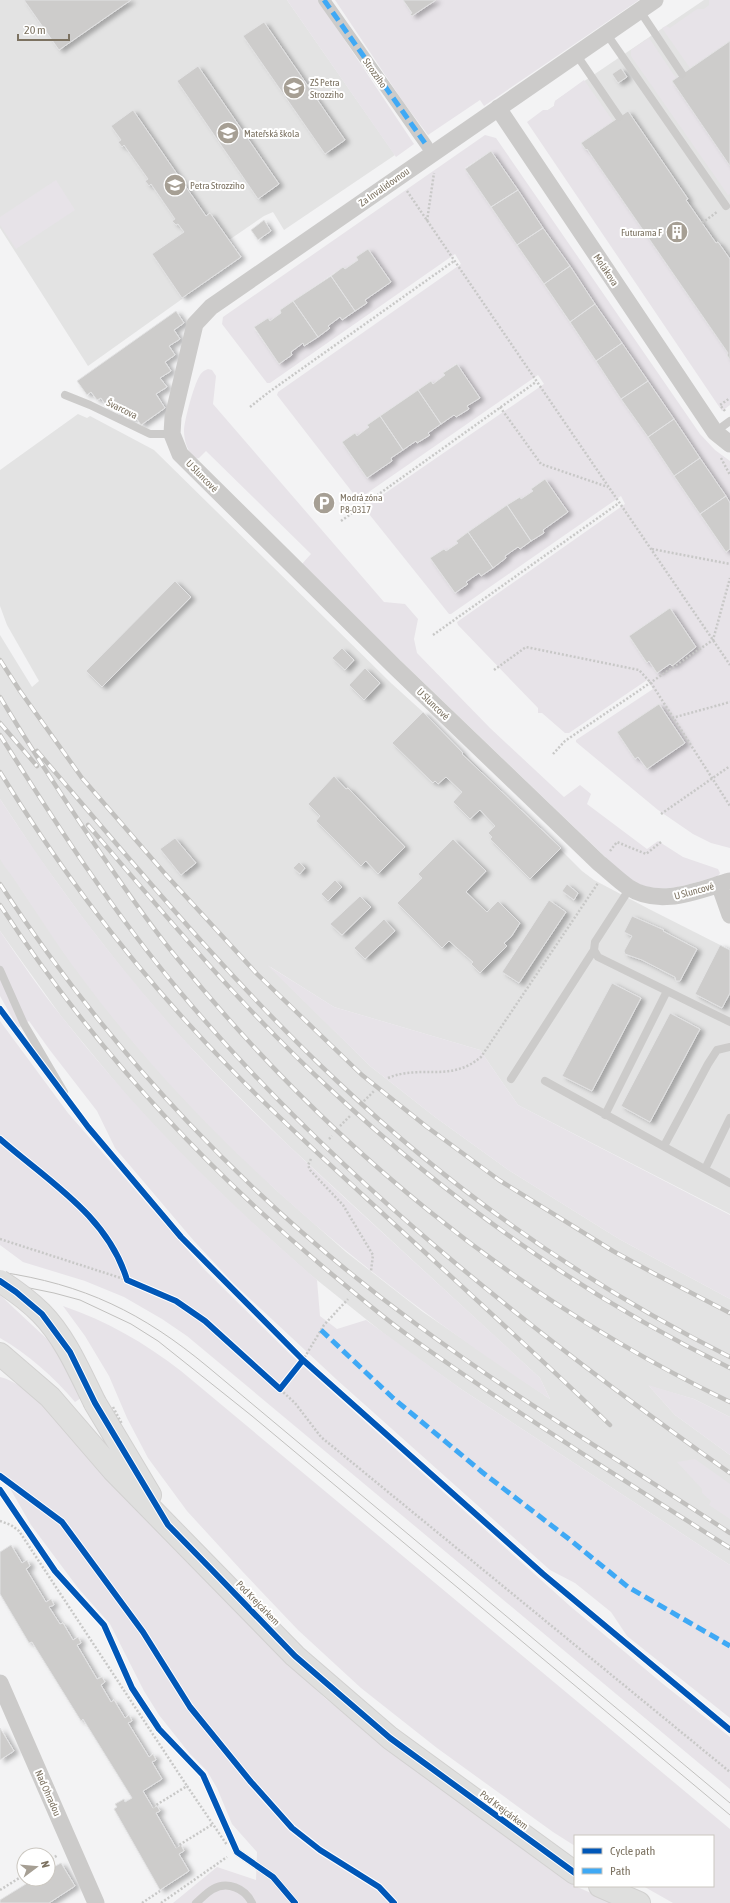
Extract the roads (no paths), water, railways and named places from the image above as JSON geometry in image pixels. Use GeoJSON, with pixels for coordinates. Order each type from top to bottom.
{"type":"FeatureCollection","features":[{"type":"Feature","properties":{"kind":"main road","name":"Pod Krejcárkem"},"geometry":{"type":"LineString","coordinates":[[0,1281],[16,1292],[42,1314],[70,1352],[94,1403],[168,1525]]}},
{"type":"Feature","properties":{"kind":"main road","name":"Pod Krejcárkem"},"geometry":{"type":"LineString","coordinates":[[0,1354],[50,1397],[113,1470],[295,1656],[390,1738],[574,1872]]}},
{"type":"Feature","properties":{"kind":"main road"},"geometry":{"type":"LineString","coordinates":[[602,1887],[639,1903]]}},
{"type":"Feature","properties":{"kind":"street","name":"Strozziho"},"geometry":{"type":"LineString","coordinates":[[324,0],[427,146]]}},
{"type":"Feature","properties":{"kind":"street","name":"Za Invalidovnou"},"geometry":{"type":"LineString","coordinates":[[173,417],[195,324],[211,307],[655,0]]}},
{"type":"Feature","properties":{"kind":"street","name":"Molákova"},"geometry":{"type":"LineString","coordinates":[[498,108],[715,432],[730,444]]}},
{"type":"Feature","properties":{"kind":"street","name":"U Sluncové"},"geometry":{"type":"LineString","coordinates":[[173,417],[172,434],[180,454],[383,656],[599,863],[630,888],[648,895],[668,897],[724,882],[730,915]]}},
{"type":"Feature","properties":{"kind":"street","name":"Nad Ohradou"},"geometry":{"type":"LineString","coordinates":[[2,1694],[96,1903]]}},
{"type":"Feature","properties":{"kind":"lane"},"geometry":{"type":"LineString","coordinates":[[640,11],[682,74]]}},
{"type":"Feature","properties":{"kind":"lane"},"geometry":{"type":"LineString","coordinates":[[606,33],[726,206]]}},
{"type":"Feature","properties":{"kind":"lane"},"geometry":{"type":"LineString","coordinates":[[576,54],[619,117]]}},
{"type":"Feature","properties":{"kind":"lane","name":"Švarcova"},"geometry":{"type":"LineString","coordinates":[[64,395],[90,405],[150,434],[172,434]]}},
{"type":"Feature","properties":{"kind":"lane"},"geometry":{"type":"LineString","coordinates":[[715,432],[730,421]]}},
{"type":"Feature","properties":{"kind":"lane"},"geometry":{"type":"LineString","coordinates":[[511,1079],[594,950],[595,942],[630,888]]}},
{"type":"Feature","properties":{"kind":"lane"},"geometry":{"type":"LineString","coordinates":[[594,950],[598,957],[730,1022]]}},
{"type":"Feature","properties":{"kind":"lane"},"geometry":{"type":"LineString","coordinates":[[0,970],[24,1024],[64,1092]]}},
{"type":"Feature","properties":{"kind":"lane"},"geometry":{"type":"LineString","coordinates":[[605,1115],[667,991]]}},
{"type":"Feature","properties":{"kind":"lane"},"geometry":{"type":"LineString","coordinates":[[664,1146],[717,1050],[730,1046]]}},
{"type":"Feature","properties":{"kind":"lane"},"geometry":{"type":"LineString","coordinates":[[545,1081],[730,1183]]}},
{"type":"Feature","properties":{"kind":"lane"},"geometry":{"type":"LineString","coordinates":[[705,1168],[730,1118]]}},
{"type":"Feature","properties":{"kind":"lane"},"geometry":{"type":"LineString","coordinates":[[235,1853],[273,1877],[295,1903]]}},
{"type":"Feature","properties":{"kind":"lane"},"geometry":{"type":"LineString","coordinates":[[196,1903],[212,1889],[223,1885],[236,1887],[244,1892],[252,1903]]}},
{"type":"Feature","properties":{"kind":"tram line"},"geometry":{"type":"LineString","coordinates":[[0,1272],[59,1284],[86,1293],[136,1316],[184,1348],[730,1803]]}},
{"type":"Feature","properties":{"kind":"tram line"},"geometry":{"type":"LineString","coordinates":[[0,1282],[80,1300],[131,1324],[158,1341],[252,1416],[730,1815]]}},
{"type":"Feature","properties":{"kind":"railway"},"geometry":{"type":"LineString","coordinates":[[0,660],[20,691],[82,778],[167,876],[257,974],[362,1075],[427,1127],[499,1180],[613,1251],[730,1313]]}},
{"type":"Feature","properties":{"kind":"railway"},"geometry":{"type":"LineString","coordinates":[[0,697],[83,827],[124,888],[155,930],[235,1026],[296,1091],[361,1153],[429,1211],[500,1265],[574,1315],[650,1361],[730,1402]]}},
{"type":"Feature","properties":{"kind":"railway"},"geometry":{"type":"LineString","coordinates":[[0,723],[37,766]]}},
{"type":"Feature","properties":{"kind":"railway"},"geometry":{"type":"LineString","coordinates":[[0,735],[86,867],[156,962],[181,993],[241,1061],[305,1127],[371,1190],[511,1309],[656,1420],[730,1473]]}},
{"type":"Feature","properties":{"kind":"railway"},"geometry":{"type":"LineString","coordinates":[[37,751],[220,962],[298,1043],[382,1122],[428,1161],[524,1234],[625,1299],[730,1357]]}},
{"type":"Feature","properties":{"kind":"railway"},"geometry":{"type":"LineString","coordinates":[[0,772],[51,850],[106,926],[135,962],[197,1033],[280,1117],[610,1425]]}},
{"type":"Feature","properties":{"kind":"railway"},"geometry":{"type":"LineString","coordinates":[[88,825],[175,927],[235,994],[297,1058],[375,1130],[470,1207],[570,1277],[622,1310],[675,1340],[730,1368]]}},
{"type":"Feature","properties":{"kind":"railway"},"geometry":{"type":"LineString","coordinates":[[0,884],[43,947],[89,1008],[137,1066],[188,1123],[242,1177],[298,1229],[356,1278],[454,1352],[532,1405],[730,1533]]}},
{"type":"Feature","properties":{"kind":"railway"},"geometry":{"type":"LineString","coordinates":[[0,905],[71,1006],[110,1054],[192,1145],[281,1230],[378,1312],[448,1364],[568,1444],[730,1548]]}},
{"type":"Feature","properties":{"kind":"place","name":"ZŠ Petra Strozziho"},"geometry":{"type":"Point","coordinates":[294,88]}},
{"type":"Feature","properties":{"kind":"place","name":"Mateřská škola"},"geometry":{"type":"Point","coordinates":[228,133]}},
{"type":"Feature","properties":{"kind":"place","name":"Petra Strozziho"},"geometry":{"type":"Point","coordinates":[175,185]}},
{"type":"Feature","properties":{"kind":"place","name":"Futurama F"},"geometry":{"type":"Point","coordinates":[677,232]}},
{"type":"Feature","properties":{"kind":"place","name":"Modrá zóna P8-0317"},"geometry":{"type":"Point","coordinates":[324,503]}}]}
